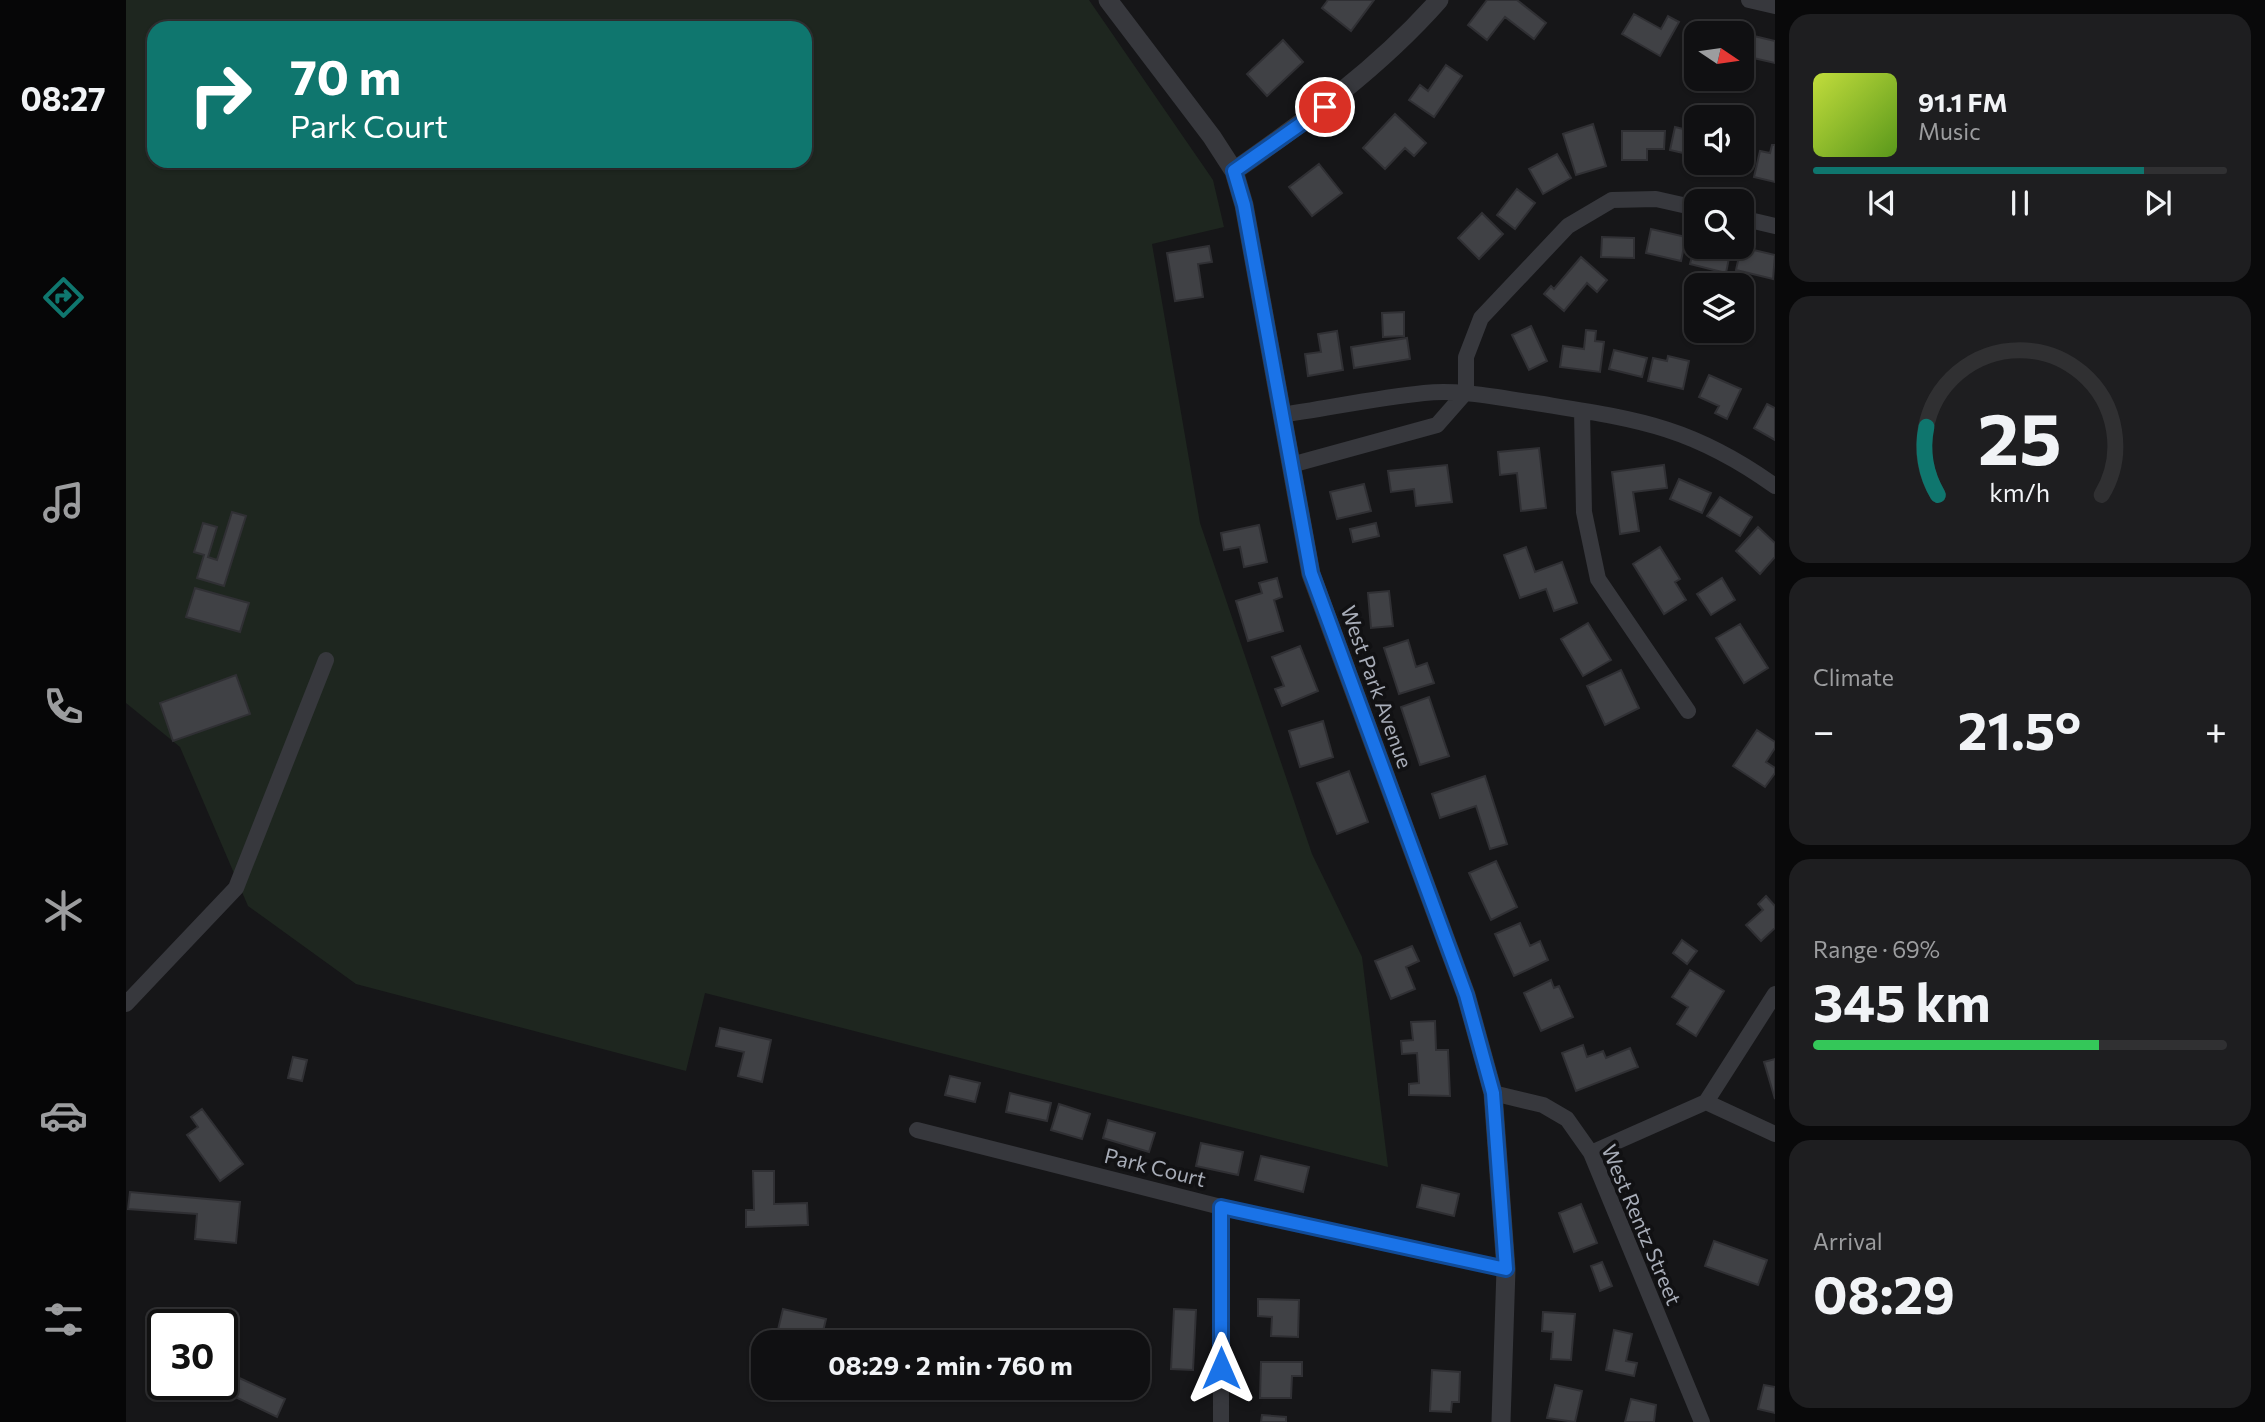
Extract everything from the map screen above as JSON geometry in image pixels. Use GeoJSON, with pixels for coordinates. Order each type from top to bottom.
{"type":"FeatureCollection","features":[{"type":"Feature","properties":{"kind":"street","name":"West Park Avenue"},"geometry":{"type":"LineString","coordinates":[[1108,0],[1212,136],[1234,171],[1244,205],[1281,415],[1315,585],[1466,995],[1493,1093],[1506,1269],[1501,1422]]}},
{"type":"Feature","properties":{"kind":"street"},"geometry":{"type":"LineString","coordinates":[[1234,171],[1325,107],[1366,74],[1439,0]]}},
{"type":"Feature","properties":{"kind":"street"},"geometry":{"type":"LineString","coordinates":[[1749,0],[1775,6]]}},
{"type":"Feature","properties":{"kind":"street"},"geometry":{"type":"LineString","coordinates":[[1292,465],[1437,425],[1466,392],[1466,357],[1480,318],[1568,226],[1612,200],[1656,199],[1684,205]]}},
{"type":"Feature","properties":{"kind":"street"},"geometry":{"type":"LineString","coordinates":[[1754,221],[1775,226]]}},
{"type":"Feature","properties":{"kind":"street"},"geometry":{"type":"LineString","coordinates":[[1281,415],[1425,393],[1466,392],[1582,411],[1674,430],[1711,445],[1775,486]]}},
{"type":"Feature","properties":{"kind":"street"},"geometry":{"type":"LineString","coordinates":[[1582,411],[1584,512],[1598,579],[1688,711]]}},
{"type":"Feature","properties":{"kind":"street"},"geometry":{"type":"LineString","coordinates":[[126,1004],[236,888],[326,660]]}},
{"type":"Feature","properties":{"kind":"street"},"geometry":{"type":"LineString","coordinates":[[1591,1153],[1706,1102],[1775,994]]}},
{"type":"Feature","properties":{"kind":"street","name":"West Rentz Street"},"geometry":{"type":"LineString","coordinates":[[1493,1093],[1543,1105],[1567,1119],[1591,1153],[1702,1422]]}},
{"type":"Feature","properties":{"kind":"street"},"geometry":{"type":"LineString","coordinates":[[1706,1102],[1775,1134]]}},
{"type":"Feature","properties":{"kind":"street","name":"Park Court"},"geometry":{"type":"LineString","coordinates":[[918,1130],[1221,1207],[1506,1269]]}},
{"type":"Feature","properties":{"kind":"street"},"geometry":{"type":"LineString","coordinates":[[1221,1207],[1221,1422]]}},
{"type":"Feature","properties":{"kind":"shaded area"},"geometry":{"type":"Polygon","coordinates":[[[126,0],[1089,0],[1213,180],[1224,227],[1152,244],[1200,523],[1312,854],[1362,957],[1388,1167],[705,993],[686,1071],[356,984],[248,906],[180,747],[126,703],[126,0]]]}},
{"type":"Feature","properties":{"kind":"building"},"geometry":{"type":"Polygon","coordinates":[[[1328,0],[1374,0],[1351,31],[1322,8],[1328,0]]]}},
{"type":"Feature","properties":{"kind":"building"},"geometry":{"type":"Polygon","coordinates":[[[1487,0],[1517,0],[1546,23],[1534,39],[1505,17],[1487,40],[1468,25],[1487,0]]]}},
{"type":"Feature","properties":{"kind":"building"},"geometry":{"type":"Polygon","coordinates":[[[1634,14],[1661,29],[1668,16],[1679,22],[1660,56],[1622,34],[1634,14]]]}},
{"type":"Feature","properties":{"kind":"building"},"geometry":{"type":"Polygon","coordinates":[[[1754,36],[1775,41],[1775,63],[1754,58],[1754,36]]]}},
{"type":"Feature","properties":{"kind":"building"},"geometry":{"type":"Polygon","coordinates":[[[1283,40],[1303,62],[1267,96],[1247,74],[1283,40]]]}},
{"type":"Feature","properties":{"kind":"building"},"geometry":{"type":"Polygon","coordinates":[[[1446,65],[1462,76],[1434,117],[1409,100],[1420,85],[1428,91],[1446,65]]]}},
{"type":"Feature","properties":{"kind":"building"},"geometry":{"type":"Polygon","coordinates":[[[1395,114],[1426,143],[1414,156],[1405,148],[1385,169],[1363,148],[1395,114]]]}},
{"type":"Feature","properties":{"kind":"building"},"geometry":{"type":"Polygon","coordinates":[[[1593,124],[1606,166],[1576,175],[1563,134],[1593,124]]]}},
{"type":"Feature","properties":{"kind":"building"},"geometry":{"type":"Polygon","coordinates":[[[1675,127],[1684,129],[1684,153],[1670,150],[1675,127]]]}},
{"type":"Feature","properties":{"kind":"building"},"geometry":{"type":"Polygon","coordinates":[[[1622,131],[1665,131],[1664,149],[1647,149],[1647,160],[1622,160],[1622,131]]]}},
{"type":"Feature","properties":{"kind":"building"},"geometry":{"type":"Polygon","coordinates":[[[1772,145],[1775,145],[1775,182],[1754,177],[1760,151],[1770,153],[1772,145]]]}},
{"type":"Feature","properties":{"kind":"building"},"geometry":{"type":"Polygon","coordinates":[[[1557,154],[1571,178],[1543,194],[1529,169],[1557,154]]]}},
{"type":"Feature","properties":{"kind":"building"},"geometry":{"type":"Polygon","coordinates":[[[1319,164],[1342,193],[1312,216],[1289,187],[1319,164]]]}},
{"type":"Feature","properties":{"kind":"building"},"geometry":{"type":"Polygon","coordinates":[[[1517,189],[1535,203],[1515,229],[1497,215],[1517,189]]]}},
{"type":"Feature","properties":{"kind":"building"},"geometry":{"type":"Polygon","coordinates":[[[1482,213],[1503,234],[1479,259],[1458,238],[1482,213]]]}},
{"type":"Feature","properties":{"kind":"building"},"geometry":{"type":"Polygon","coordinates":[[[1651,229],[1684,237],[1681,261],[1646,253],[1651,229]]]}},
{"type":"Feature","properties":{"kind":"building"},"geometry":{"type":"Polygon","coordinates":[[[1602,237],[1634,238],[1634,258],[1601,257],[1602,237]]]}},
{"type":"Feature","properties":{"kind":"building"},"geometry":{"type":"Polygon","coordinates":[[[1209,246],[1212,262],[1198,264],[1203,297],[1175,301],[1167,253],[1209,246]]]}},
{"type":"Feature","properties":{"kind":"building"},"geometry":{"type":"Polygon","coordinates":[[[1754,250],[1775,255],[1773,279],[1736,270],[1738,259],[1754,259],[1754,250]]]}},
{"type":"Feature","properties":{"kind":"building"},"geometry":{"type":"Polygon","coordinates":[[[1581,257],[1607,280],[1597,292],[1587,283],[1564,311],[1544,294],[1551,286],[1554,289],[1581,257]]]}},
{"type":"Feature","properties":{"kind":"building"},"geometry":{"type":"Polygon","coordinates":[[[1691,259],[1729,259],[1726,273],[1690,264],[1691,259]]]}},
{"type":"Feature","properties":{"kind":"building"},"geometry":{"type":"Polygon","coordinates":[[[1404,312],[1404,336],[1383,337],[1382,313],[1404,312]]]}},
{"type":"Feature","properties":{"kind":"building"},"geometry":{"type":"Polygon","coordinates":[[[1531,326],[1547,361],[1529,370],[1512,335],[1531,326]]]}},
{"type":"Feature","properties":{"kind":"building"},"geometry":{"type":"Polygon","coordinates":[[[1586,330],[1596,331],[1595,341],[1604,342],[1600,372],[1560,367],[1563,346],[1584,349],[1586,330]]]}},
{"type":"Feature","properties":{"kind":"building"},"geometry":{"type":"Polygon","coordinates":[[[1337,331],[1343,370],[1308,376],[1305,354],[1321,352],[1318,334],[1337,331]]]}},
{"type":"Feature","properties":{"kind":"building"},"geometry":{"type":"Polygon","coordinates":[[[1407,338],[1410,359],[1354,368],[1351,347],[1407,338]]]}},
{"type":"Feature","properties":{"kind":"building"},"geometry":{"type":"Polygon","coordinates":[[[1614,350],[1647,358],[1642,377],[1609,369],[1614,350]]]}},
{"type":"Feature","properties":{"kind":"building"},"geometry":{"type":"Polygon","coordinates":[[[1668,356],[1689,361],[1683,389],[1648,381],[1653,358],[1667,361],[1668,356]]]}},
{"type":"Feature","properties":{"kind":"building"},"geometry":{"type":"Polygon","coordinates":[[[1709,375],[1741,389],[1727,419],[1715,413],[1719,406],[1699,397],[1709,375]]]}},
{"type":"Feature","properties":{"kind":"building"},"geometry":{"type":"Polygon","coordinates":[[[1767,404],[1775,408],[1775,440],[1754,428],[1767,404]]]}},
{"type":"Feature","properties":{"kind":"building"},"geometry":{"type":"Polygon","coordinates":[[[1539,448],[1546,508],[1521,511],[1517,473],[1500,475],[1498,452],[1539,448]]]}},
{"type":"Feature","properties":{"kind":"building"},"geometry":{"type":"Polygon","coordinates":[[[1447,465],[1452,502],[1416,506],[1414,489],[1391,492],[1388,471],[1447,465]]]}},
{"type":"Feature","properties":{"kind":"building"},"geometry":{"type":"Polygon","coordinates":[[[1664,465],[1667,488],[1633,492],[1639,531],[1620,534],[1612,472],[1664,465]]]}},
{"type":"Feature","properties":{"kind":"building"},"geometry":{"type":"Polygon","coordinates":[[[1679,479],[1711,493],[1702,513],[1670,499],[1679,479]]]}},
{"type":"Feature","properties":{"kind":"building"},"geometry":{"type":"Polygon","coordinates":[[[1364,484],[1371,511],[1337,519],[1330,492],[1364,484]]]}},
{"type":"Feature","properties":{"kind":"building"},"geometry":{"type":"Polygon","coordinates":[[[1720,497],[1752,517],[1740,536],[1707,516],[1720,497]]]}},
{"type":"Feature","properties":{"kind":"building"},"geometry":{"type":"Polygon","coordinates":[[[232,512],[246,516],[224,586],[197,578],[204,555],[194,552],[203,523],[217,527],[208,557],[217,560],[232,512]]]}},
{"type":"Feature","properties":{"kind":"building"},"geometry":{"type":"Polygon","coordinates":[[[1376,523],[1379,536],[1353,542],[1350,529],[1376,523]]]}},
{"type":"Feature","properties":{"kind":"building"},"geometry":{"type":"Polygon","coordinates":[[[1259,525],[1267,562],[1244,567],[1240,547],[1224,550],[1221,533],[1259,525]]]}},
{"type":"Feature","properties":{"kind":"building"},"geometry":{"type":"Polygon","coordinates":[[[1758,527],[1775,543],[1775,557],[1760,574],[1736,551],[1758,527]]]}},
{"type":"Feature","properties":{"kind":"building"},"geometry":{"type":"Polygon","coordinates":[[[1526,547],[1535,572],[1562,562],[1577,603],[1554,611],[1546,589],[1520,598],[1504,555],[1526,547]]]}},
{"type":"Feature","properties":{"kind":"building"},"geometry":{"type":"Polygon","coordinates":[[[1660,547],[1680,579],[1675,582],[1686,600],[1664,614],[1633,564],[1660,547]]]}},
{"type":"Feature","properties":{"kind":"building"},"geometry":{"type":"Polygon","coordinates":[[[1277,578],[1282,597],[1274,600],[1283,631],[1248,641],[1236,601],[1262,593],[1259,583],[1277,578]]]}},
{"type":"Feature","properties":{"kind":"building"},"geometry":{"type":"Polygon","coordinates":[[[1722,578],[1735,600],[1711,615],[1697,594],[1722,578]]]}},
{"type":"Feature","properties":{"kind":"building"},"geometry":{"type":"Polygon","coordinates":[[[195,588],[249,603],[240,632],[186,617],[195,588]]]}},
{"type":"Feature","properties":{"kind":"building"},"geometry":{"type":"Polygon","coordinates":[[[1389,591],[1393,626],[1371,628],[1368,593],[1389,591]]]}},
{"type":"Feature","properties":{"kind":"building"},"geometry":{"type":"Polygon","coordinates":[[[1588,623],[1611,660],[1583,676],[1561,639],[1588,623]]]}},
{"type":"Feature","properties":{"kind":"building"},"geometry":{"type":"Polygon","coordinates":[[[1740,624],[1768,668],[1744,683],[1716,638],[1740,624]]]}},
{"type":"Feature","properties":{"kind":"building"},"geometry":{"type":"Polygon","coordinates":[[[1408,640],[1416,667],[1427,663],[1434,683],[1399,694],[1384,648],[1408,640]]]}},
{"type":"Feature","properties":{"kind":"building"},"geometry":{"type":"Polygon","coordinates":[[[1300,646],[1318,691],[1282,706],[1275,689],[1284,686],[1272,657],[1300,646]]]}},
{"type":"Feature","properties":{"kind":"building"},"geometry":{"type":"Polygon","coordinates":[[[1621,670],[1639,708],[1605,725],[1587,686],[1621,670]]]}},
{"type":"Feature","properties":{"kind":"building"},"geometry":{"type":"Polygon","coordinates":[[[236,675],[250,714],[173,741],[160,703],[236,675]]]}},
{"type":"Feature","properties":{"kind":"building"},"geometry":{"type":"Polygon","coordinates":[[[1429,697],[1449,756],[1420,765],[1401,707],[1429,697]]]}},
{"type":"Feature","properties":{"kind":"building"},"geometry":{"type":"Polygon","coordinates":[[[1323,721],[1333,757],[1300,767],[1289,731],[1323,721]]]}},
{"type":"Feature","properties":{"kind":"building"},"geometry":{"type":"Polygon","coordinates":[[[1757,730],[1775,742],[1775,748],[1766,762],[1775,768],[1775,773],[1765,787],[1733,766],[1757,730]]]}},
{"type":"Feature","properties":{"kind":"building"},"geometry":{"type":"Polygon","coordinates":[[[1349,771],[1368,822],[1337,834],[1317,783],[1349,771]]]}},
{"type":"Feature","properties":{"kind":"building"},"geometry":{"type":"Polygon","coordinates":[[[1485,776],[1507,844],[1490,849],[1476,806],[1440,818],[1432,794],[1485,776]]]}},
{"type":"Feature","properties":{"kind":"building"},"geometry":{"type":"Polygon","coordinates":[[[1496,861],[1517,907],[1491,920],[1469,873],[1496,861]]]}},
{"type":"Feature","properties":{"kind":"building"},"geometry":{"type":"Polygon","coordinates":[[[1766,896],[1775,906],[1775,928],[1761,941],[1746,925],[1763,910],[1758,904],[1766,896]]]}},
{"type":"Feature","properties":{"kind":"building"},"geometry":{"type":"Polygon","coordinates":[[[1520,923],[1530,946],[1540,941],[1548,960],[1514,976],[1495,934],[1520,923]]]}},
{"type":"Feature","properties":{"kind":"building"},"geometry":{"type":"Polygon","coordinates":[[[1682,940],[1697,951],[1687,964],[1673,953],[1682,940]]]}},
{"type":"Feature","properties":{"kind":"building"},"geometry":{"type":"Polygon","coordinates":[[[1412,946],[1419,961],[1406,967],[1415,989],[1391,999],[1375,961],[1412,946]]]}},
{"type":"Feature","properties":{"kind":"building"},"geometry":{"type":"Polygon","coordinates":[[[1690,970],[1724,991],[1696,1036],[1677,1024],[1688,1007],[1672,997],[1690,970]]]}},
{"type":"Feature","properties":{"kind":"building"},"geometry":{"type":"Polygon","coordinates":[[[1551,980],[1554,988],[1559,986],[1573,1017],[1541,1031],[1524,993],[1551,980]]]}},
{"type":"Feature","properties":{"kind":"building"},"geometry":{"type":"Polygon","coordinates":[[[1435,1021],[1436,1050],[1448,1050],[1450,1096],[1409,1095],[1409,1084],[1419,1083],[1417,1053],[1402,1054],[1401,1041],[1413,1040],[1411,1022],[1435,1021]]]}},
{"type":"Feature","properties":{"kind":"building"},"geometry":{"type":"Polygon","coordinates":[[[720,1028],[771,1040],[762,1082],[738,1076],[744,1052],[716,1046],[720,1028]]]}},
{"type":"Feature","properties":{"kind":"building"},"geometry":{"type":"Polygon","coordinates":[[[1583,1045],[1587,1057],[1603,1051],[1606,1058],[1630,1048],[1638,1067],[1576,1091],[1562,1053],[1583,1045]]]}},
{"type":"Feature","properties":{"kind":"building"},"geometry":{"type":"Polygon","coordinates":[[[293,1057],[307,1060],[302,1081],[288,1078],[293,1057]]]}},
{"type":"Feature","properties":{"kind":"building"},"geometry":{"type":"Polygon","coordinates":[[[1775,1059],[1775,1099],[1764,1062],[1775,1059]]]}},
{"type":"Feature","properties":{"kind":"building"},"geometry":{"type":"Polygon","coordinates":[[[950,1076],[980,1083],[975,1102],[945,1095],[950,1076]]]}},
{"type":"Feature","properties":{"kind":"building"},"geometry":{"type":"Polygon","coordinates":[[[1010,1093],[1051,1103],[1047,1121],[1006,1112],[1010,1093]]]}},
{"type":"Feature","properties":{"kind":"building"},"geometry":{"type":"Polygon","coordinates":[[[1059,1104],[1090,1114],[1082,1139],[1051,1130],[1059,1104]]]}},
{"type":"Feature","properties":{"kind":"building"},"geometry":{"type":"Polygon","coordinates":[[[202,1109],[243,1164],[220,1181],[187,1135],[198,1127],[191,1117],[202,1109]]]}},
{"type":"Feature","properties":{"kind":"building"},"geometry":{"type":"Polygon","coordinates":[[[1108,1120],[1155,1133],[1149,1152],[1103,1138],[1108,1120]]]}},
{"type":"Feature","properties":{"kind":"building"},"geometry":{"type":"Polygon","coordinates":[[[1201,1143],[1243,1152],[1238,1175],[1196,1166],[1201,1143]]]}},
{"type":"Feature","properties":{"kind":"building"},"geometry":{"type":"Polygon","coordinates":[[[1261,1156],[1309,1167],[1303,1192],[1255,1180],[1261,1156]]]}},
{"type":"Feature","properties":{"kind":"building"},"geometry":{"type":"Polygon","coordinates":[[[753,1171],[774,1171],[774,1204],[807,1203],[808,1225],[746,1227],[746,1210],[754,1210],[753,1171]]]}},
{"type":"Feature","properties":{"kind":"building"},"geometry":{"type":"Polygon","coordinates":[[[1422,1185],[1459,1194],[1454,1216],[1417,1207],[1422,1185]]]}},
{"type":"Feature","properties":{"kind":"building"},"geometry":{"type":"Polygon","coordinates":[[[130,1192],[240,1202],[236,1243],[195,1239],[197,1214],[128,1209],[130,1192]]]}},
{"type":"Feature","properties":{"kind":"building"},"geometry":{"type":"Polygon","coordinates":[[[1581,1204],[1597,1243],[1574,1252],[1559,1213],[1581,1204]]]}},
{"type":"Feature","properties":{"kind":"building"},"geometry":{"type":"Polygon","coordinates":[[[1714,1241],[1767,1260],[1758,1285],[1705,1266],[1714,1241]]]}},
{"type":"Feature","properties":{"kind":"building"},"geometry":{"type":"Polygon","coordinates":[[[1602,1262],[1612,1286],[1600,1291],[1591,1266],[1602,1262]]]}},
{"type":"Feature","properties":{"kind":"building"},"geometry":{"type":"Polygon","coordinates":[[[1258,1299],[1299,1300],[1298,1337],[1271,1336],[1272,1317],[1258,1316],[1258,1299]]]}},
{"type":"Feature","properties":{"kind":"building"},"geometry":{"type":"Polygon","coordinates":[[[783,1309],[826,1319],[823,1330],[778,1330],[783,1309]]]}},
{"type":"Feature","properties":{"kind":"building"},"geometry":{"type":"Polygon","coordinates":[[[1174,1309],[1196,1310],[1193,1370],[1171,1369],[1174,1309]]]}},
{"type":"Feature","properties":{"kind":"building"},"geometry":{"type":"Polygon","coordinates":[[[1543,1312],[1575,1314],[1571,1360],[1551,1359],[1553,1332],[1542,1331],[1543,1312]]]}},
{"type":"Feature","properties":{"kind":"building"},"geometry":{"type":"Polygon","coordinates":[[[1614,1330],[1632,1334],[1626,1361],[1637,1363],[1634,1376],[1606,1370],[1614,1330]]]}},
{"type":"Feature","properties":{"kind":"building"},"geometry":{"type":"Polygon","coordinates":[[[1261,1362],[1302,1362],[1302,1376],[1292,1376],[1291,1398],[1260,1398],[1261,1362]]]}},
{"type":"Feature","properties":{"kind":"building"},"geometry":{"type":"Polygon","coordinates":[[[1432,1370],[1460,1372],[1459,1402],[1452,1402],[1451,1412],[1430,1411],[1432,1370]]]}},
{"type":"Feature","properties":{"kind":"building"},"geometry":{"type":"Polygon","coordinates":[[[238,1377],[285,1399],[277,1417],[238,1398],[238,1377]]]}},
{"type":"Feature","properties":{"kind":"building"},"geometry":{"type":"Polygon","coordinates":[[[1555,1385],[1582,1391],[1575,1422],[1547,1418],[1555,1385]]]}},
{"type":"Feature","properties":{"kind":"building"},"geometry":{"type":"Polygon","coordinates":[[[1764,1385],[1775,1387],[1775,1413],[1758,1409],[1764,1385]]]}},
{"type":"Feature","properties":{"kind":"building"},"geometry":{"type":"Polygon","coordinates":[[[1631,1399],[1656,1405],[1654,1422],[1625,1422],[1631,1399]]]}},
{"type":"Feature","properties":{"kind":"building"},"geometry":{"type":"Polygon","coordinates":[[[1262,1415],[1286,1417],[1286,1422],[1261,1422],[1262,1415]]]}},
{"type":"Feature","properties":{"kind":"route"},"geometry":{"type":"LineString","coordinates":[[1221,1368],[1221,1207],[1506,1269],[1493,1093],[1466,995],[1330,631],[1311,573],[1244,205],[1234,171],[1325,107]]}}]}
